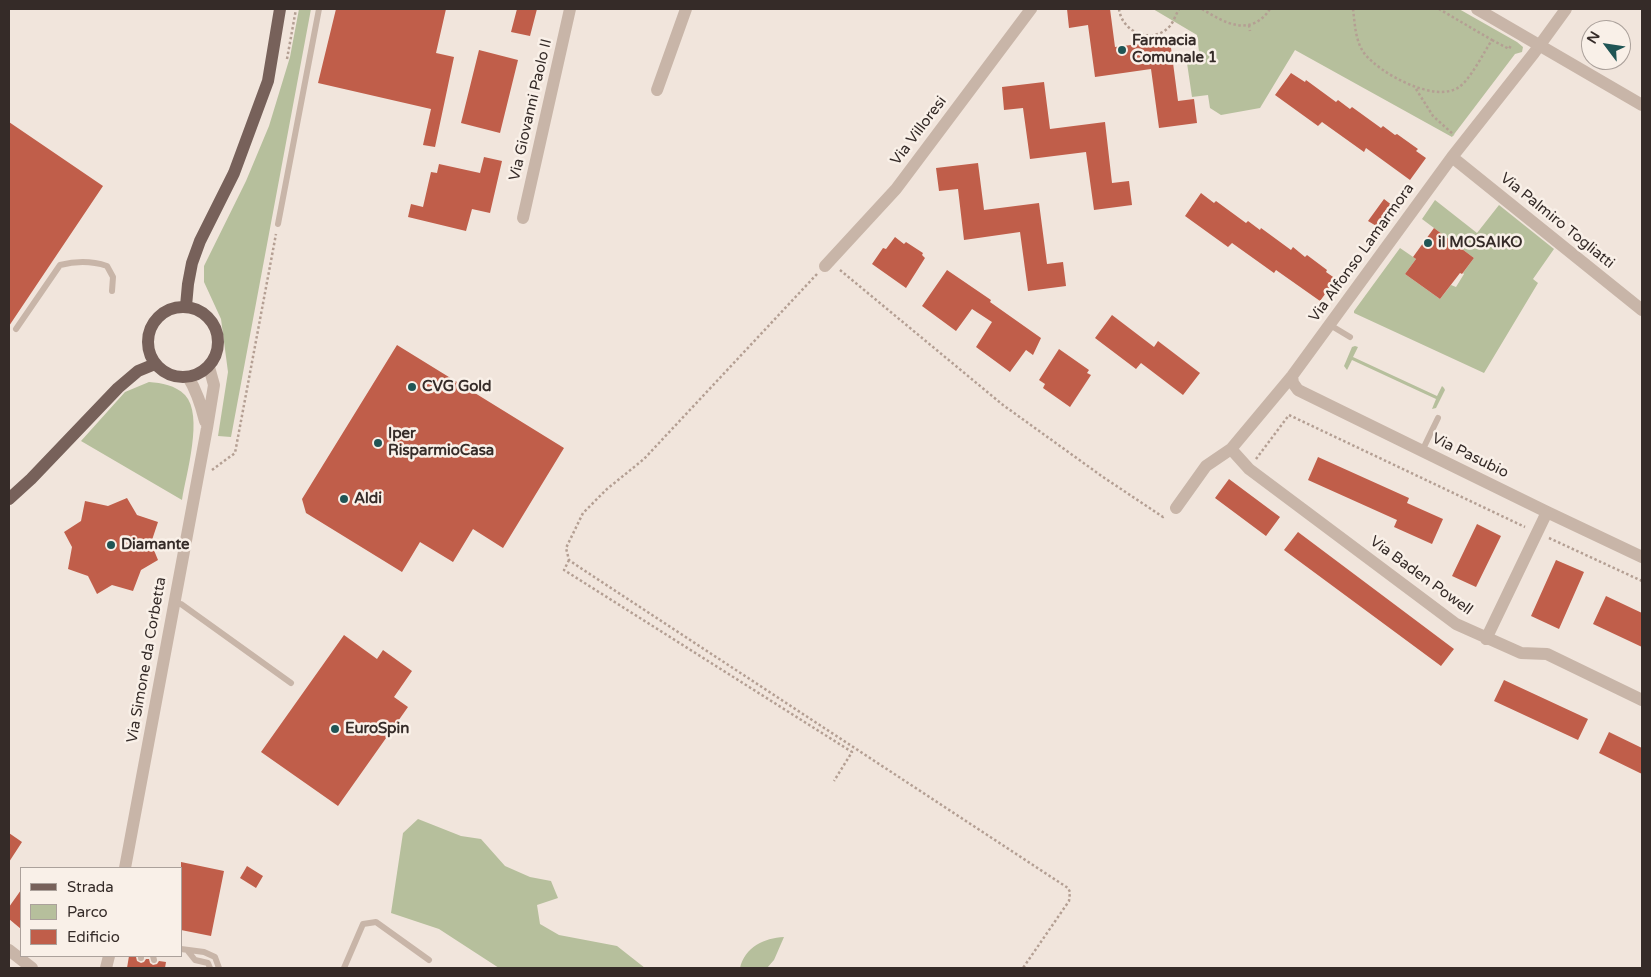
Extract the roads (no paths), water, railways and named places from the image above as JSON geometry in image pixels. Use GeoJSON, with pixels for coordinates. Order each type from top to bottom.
{"type":"FeatureCollection","features":[{"type":"Feature","properties":{"kind":"main road"},"geometry":{"type":"LineString","coordinates":[[186,306],[192,263],[200,241],[234,173],[268,81],[280,9]]}},
{"type":"Feature","properties":{"kind":"main road"},"geometry":{"type":"LineString","coordinates":[[186,306],[197,309],[207,315],[214,324],[219,346],[215,358],[209,367],[199,374],[188,378],[170,375],[155,364],[150,354],[148,342],[150,330],[155,320],[164,312],[186,306]]}},
{"type":"Feature","properties":{"kind":"main road"},"geometry":{"type":"LineString","coordinates":[[9,500],[118,388],[138,371],[155,364]]}},
{"type":"Feature","properties":{"kind":"street","name":"Via Giovanni Paolo II"},"geometry":{"type":"LineString","coordinates":[[523,218],[570,9]]}},
{"type":"Feature","properties":{"kind":"street"},"geometry":{"type":"LineString","coordinates":[[657,90],[686,9]]}},
{"type":"Feature","properties":{"kind":"street","name":"Via Villoresi"},"geometry":{"type":"LineString","coordinates":[[827,263],[896,189],[1031,9]]}},
{"type":"Feature","properties":{"kind":"street"},"geometry":{"type":"LineString","coordinates":[[1477,9],[1642,105]]}},
{"type":"Feature","properties":{"kind":"street","name":"Via Alfonso Lamarmora"},"geometry":{"type":"LineString","coordinates":[[1176,508],[1206,466],[1231,449],[1292,376],[1463,142],[1566,9]]}},
{"type":"Feature","properties":{"kind":"street","name":"Via Palmiro Togliatti"},"geometry":{"type":"LineString","coordinates":[[1452,157],[1642,310]]}},
{"type":"Feature","properties":{"kind":"street","name":"Via Simone da Corbetta"},"geometry":{"type":"LineString","coordinates":[[125,867],[207,428],[214,385],[209,367]]}},
{"type":"Feature","properties":{"kind":"street","name":"Via Pasubio"},"geometry":{"type":"LineString","coordinates":[[1292,376],[1293,383],[1298,390],[1642,557]]}},
{"type":"Feature","properties":{"kind":"street","name":"Via Simone da Corbetta"},"geometry":{"type":"LineString","coordinates":[[188,378],[201,405],[207,428]]}},
{"type":"Feature","properties":{"kind":"street","name":"Via Baden Powell"},"geometry":{"type":"LineString","coordinates":[[1231,449],[1249,469],[1456,624],[1521,653],[1547,654],[1642,700]]}},
{"type":"Feature","properties":{"kind":"street"},"geometry":{"type":"LineString","coordinates":[[1486,639],[1547,512]]}},
{"type":"Feature","properties":{"kind":"street"},"geometry":{"type":"LineString","coordinates":[[9,950],[32,968]]}},
{"type":"Feature","properties":{"kind":"lane"},"geometry":{"type":"LineString","coordinates":[[278,224],[319,9]]}},
{"type":"Feature","properties":{"kind":"lane"},"geometry":{"type":"LineString","coordinates":[[16,328],[60,265],[70,262],[94,262],[107,266],[113,277],[112,291]]}},
{"type":"Feature","properties":{"kind":"lane"},"geometry":{"type":"LineString","coordinates":[[1330,325],[1350,337]]}},
{"type":"Feature","properties":{"kind":"lane"},"geometry":{"type":"LineString","coordinates":[[1422,451],[1438,418]]}},
{"type":"Feature","properties":{"kind":"lane"},"geometry":{"type":"LineString","coordinates":[[174,604],[181,604],[291,682]]}},
{"type":"Feature","properties":{"kind":"lane"},"geometry":{"type":"LineString","coordinates":[[344,968],[363,924],[376,922],[429,960]]}},
{"type":"Feature","properties":{"kind":"lane"},"geometry":{"type":"LineString","coordinates":[[184,949],[194,960],[208,963],[210,968]]}},
{"type":"Feature","properties":{"kind":"lane"},"geometry":{"type":"LineString","coordinates":[[184,949],[204,952],[215,957],[219,968]]}},
{"type":"Feature","properties":{"kind":"place","name":"Farmacia Comunale 1"},"geometry":{"type":"Point","coordinates":[1122,50]}},
{"type":"Feature","properties":{"kind":"place","name":"il MOSAIKO"},"geometry":{"type":"Point","coordinates":[1428,243]}},
{"type":"Feature","properties":{"kind":"place","name":"CVG Gold"},"geometry":{"type":"Point","coordinates":[412,387]}},
{"type":"Feature","properties":{"kind":"place","name":"Iper RisparmioCasa"},"geometry":{"type":"Point","coordinates":[378,443]}},
{"type":"Feature","properties":{"kind":"place","name":"Aldi"},"geometry":{"type":"Point","coordinates":[344,499]}},
{"type":"Feature","properties":{"kind":"place","name":"Diamante"},"geometry":{"type":"Point","coordinates":[111,545]}},
{"type":"Feature","properties":{"kind":"place","name":"EuroSpin"},"geometry":{"type":"Point","coordinates":[335,729]}}]}
